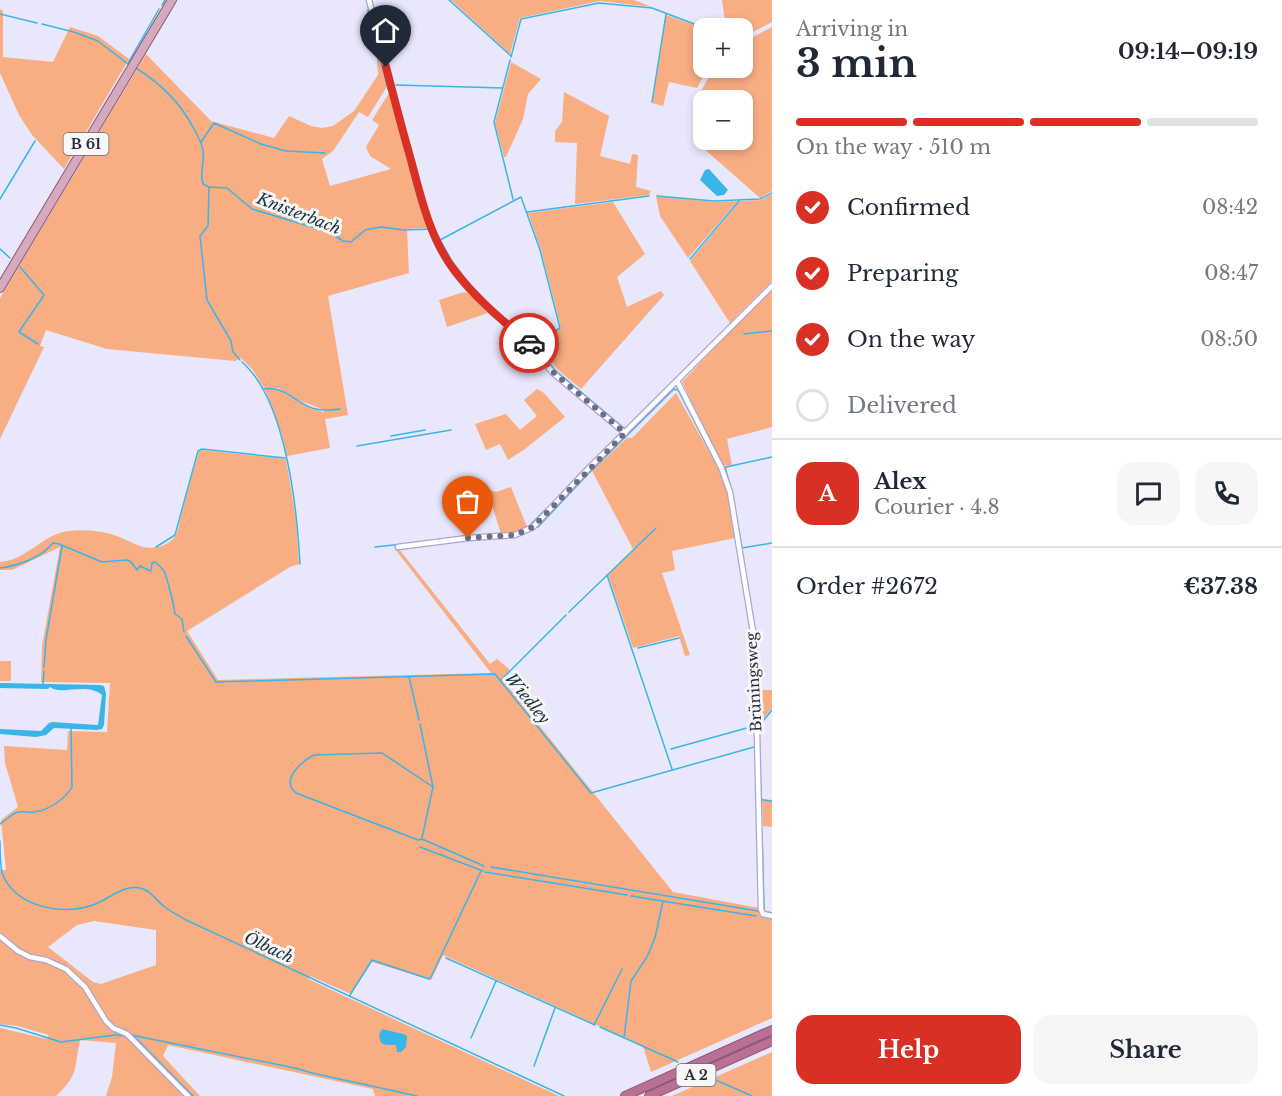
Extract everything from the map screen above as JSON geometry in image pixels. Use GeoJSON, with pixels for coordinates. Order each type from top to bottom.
{"type":"FeatureCollection","features":[{"type":"Feature","properties":{"kind":"highway"},"geometry":{"type":"LineString","coordinates":[[738,1045],[772,1025]]}},
{"type":"Feature","properties":{"kind":"highway","name":"A 2"},"geometry":{"type":"LineString","coordinates":[[624,1096],[772,1030]]}},
{"type":"Feature","properties":{"kind":"highway","name":"A 2"},"geometry":{"type":"LineString","coordinates":[[650,1096],[743,1054],[772,1044]]}},
{"type":"Feature","properties":{"kind":"main road","name":"B 61"},"geometry":{"type":"LineString","coordinates":[[0,288],[172,0]]}},
{"type":"Feature","properties":{"kind":"street"},"geometry":{"type":"LineString","coordinates":[[369,0],[422,204],[431,229],[453,269],[492,312],[529,343],[553,372],[625,433]]}},
{"type":"Feature","properties":{"kind":"street"},"geometry":{"type":"LineString","coordinates":[[398,547],[468,538],[505,537],[524,533],[533,527],[772,286]]}},
{"type":"Feature","properties":{"kind":"street","name":"Brüningsweg"},"geometry":{"type":"LineString","coordinates":[[677,381],[721,467],[730,492],[755,644],[761,909],[762,914],[772,916]]}},
{"type":"Feature","properties":{"kind":"street"},"geometry":{"type":"LineString","coordinates":[[0,936],[18,951],[30,957],[46,960],[66,969],[85,987],[106,1021],[113,1028],[127,1034],[188,1096]]}},
{"type":"Feature","properties":{"kind":"shaded area"},"geometry":{"type":"Polygon","coordinates":[[[451,0],[634,0],[652,7],[600,1],[520,18],[510,54],[451,0]]]}},
{"type":"Feature","properties":{"kind":"shaded area"},"geometry":{"type":"Polygon","coordinates":[[[722,0],[772,0],[772,22],[753,32],[753,18],[725,18],[722,0]]]}},
{"type":"Feature","properties":{"kind":"shaded area"},"geometry":{"type":"Polygon","coordinates":[[[0,9],[3,11],[3,57],[53,62],[70,27],[98,36],[129,59],[64,169],[32,135],[19,115],[0,73],[0,9]]]}},
{"type":"Feature","properties":{"kind":"shaded area"},"geometry":{"type":"Polygon","coordinates":[[[666,15],[693,24],[693,78],[702,78],[697,88],[669,82],[663,106],[652,103],[666,15]]]}},
{"type":"Feature","properties":{"kind":"shaded area"},"geometry":{"type":"Polygon","coordinates":[[[772,27],[772,191],[760,198],[705,150],[753,150],[753,90],[702,90],[708,78],[753,78],[753,37],[772,27]]]}},
{"type":"Feature","properties":{"kind":"shaded area"},"geometry":{"type":"Polygon","coordinates":[[[380,45],[389,83],[368,117],[359,112],[333,151],[322,159],[330,186],[391,169],[370,156],[366,147],[379,125],[372,120],[391,90],[404,148],[429,228],[407,229],[409,273],[328,296],[348,415],[325,419],[330,448],[287,456],[282,435],[265,389],[279,389],[310,408],[324,412],[324,410],[301,401],[279,388],[264,388],[253,370],[241,358],[235,361],[107,349],[46,330],[40,346],[44,347],[0,439],[0,298],[146,54],[211,121],[274,138],[289,116],[311,126],[322,128],[333,126],[354,111],[378,75],[376,46],[380,45]]]}},
{"type":"Feature","properties":{"kind":"shaded area"},"geometry":{"type":"Polygon","coordinates":[[[511,62],[541,79],[528,94],[523,119],[504,157],[495,123],[511,62]]]}},
{"type":"Feature","properties":{"kind":"shaded area"},"geometry":{"type":"Polygon","coordinates":[[[564,92],[609,116],[600,156],[630,164],[632,154],[638,155],[636,187],[651,191],[649,195],[575,204],[577,143],[555,142],[555,131],[562,122],[564,92]]]}},
{"type":"Feature","properties":{"kind":"shaded area"},"geometry":{"type":"Polygon","coordinates":[[[772,194],[772,281],[730,323],[690,261],[740,201],[761,200],[772,194]]]}},
{"type":"Feature","properties":{"kind":"shaded area"},"geometry":{"type":"Polygon","coordinates":[[[656,196],[714,202],[738,201],[688,258],[660,216],[656,196]]]}},
{"type":"Feature","properties":{"kind":"shaded area"},"geometry":{"type":"Polygon","coordinates":[[[613,202],[645,254],[617,277],[627,307],[661,291],[664,295],[581,389],[557,369],[536,343],[561,328],[541,250],[528,213],[613,202]]]}},
{"type":"Feature","properties":{"kind":"shaded area"},"geometry":{"type":"Polygon","coordinates":[[[772,288],[772,427],[727,439],[732,466],[722,465],[682,382],[772,288]]]}},
{"type":"Feature","properties":{"kind":"shaded area"},"geometry":{"type":"Polygon","coordinates":[[[464,292],[468,293],[488,313],[447,327],[439,300],[464,292]]]}},
{"type":"Feature","properties":{"kind":"shaded area"},"geometry":{"type":"Polygon","coordinates":[[[537,389],[544,393],[565,417],[508,460],[500,444],[486,450],[475,424],[506,414],[520,430],[537,416],[524,400],[537,389]]]}},
{"type":"Feature","properties":{"kind":"shaded area"},"geometry":{"type":"Polygon","coordinates":[[[676,393],[720,468],[728,492],[735,538],[672,551],[675,570],[662,573],[690,655],[685,656],[679,636],[633,648],[608,575],[657,527],[633,549],[592,471],[627,438],[632,438],[676,393]]]}},
{"type":"Feature","properties":{"kind":"shaded area"},"geometry":{"type":"Polygon","coordinates":[[[199,451],[286,459],[296,519],[299,564],[290,567],[187,631],[218,680],[491,673],[395,549],[399,549],[490,664],[497,659],[510,670],[502,679],[673,892],[759,908],[760,916],[772,918],[772,1018],[651,1072],[643,1046],[443,955],[431,980],[372,962],[351,994],[310,976],[308,979],[559,1096],[375,1096],[373,1089],[168,1045],[163,1056],[200,1096],[106,1096],[112,1077],[116,1043],[80,1040],[72,1076],[56,1096],[0,1096],[0,1028],[47,1039],[49,1035],[0,1024],[0,870],[6,870],[1,820],[18,807],[5,763],[4,746],[67,750],[68,731],[107,732],[110,683],[41,682],[42,646],[60,547],[12,570],[0,570],[0,562],[19,557],[51,537],[69,531],[104,532],[140,546],[152,548],[168,543],[177,533],[199,451]],[[94,921],[77,925],[48,947],[93,982],[101,984],[156,965],[156,930],[94,921]]]}},
{"type":"Feature","properties":{"kind":"shaded area"},"geometry":{"type":"Polygon","coordinates":[[[511,487],[527,527],[516,532],[501,534],[487,489],[496,492],[511,487]]]}},
{"type":"Feature","properties":{"kind":"shaded area"},"geometry":{"type":"Polygon","coordinates":[[[0,661],[11,661],[11,681],[0,681],[0,661]]]}},
{"type":"Feature","properties":{"kind":"shaded area"},"geometry":{"type":"Polygon","coordinates":[[[759,690],[772,690],[772,708],[759,724],[759,690]]]}},
{"type":"Feature","properties":{"kind":"shaded area"},"geometry":{"type":"Polygon","coordinates":[[[762,799],[772,800],[772,827],[763,826],[762,799]]]}},
{"type":"Feature","properties":{"kind":"shaded area"},"geometry":{"type":"Polygon","coordinates":[[[772,1052],[772,1096],[672,1096],[772,1052]]]}},
{"type":"Feature","properties":{"kind":"water"},"geometry":{"type":"Polygon","coordinates":[[[709,169],[728,190],[724,195],[717,196],[700,180],[705,170],[709,169]]]}},
{"type":"Feature","properties":{"kind":"water"},"geometry":{"type":"Polygon","coordinates":[[[0,683],[104,686],[106,694],[104,725],[102,729],[97,730],[54,728],[46,735],[36,737],[0,734],[0,729],[41,731],[52,722],[98,725],[102,695],[96,691],[82,689],[0,688],[0,683]]]}},
{"type":"Feature","properties":{"kind":"water"},"geometry":{"type":"Polygon","coordinates":[[[382,1029],[407,1036],[406,1047],[401,1052],[397,1052],[396,1045],[381,1043],[379,1035],[382,1029]]]}},
{"type":"Feature","properties":{"kind":"waterway"},"geometry":{"type":"LineString","coordinates":[[162,5],[165,0]]}},
{"type":"Feature","properties":{"kind":"waterway"},"geometry":{"type":"LineString","coordinates":[[449,0],[511,56]]}},
{"type":"Feature","properties":{"kind":"waterway"},"geometry":{"type":"LineString","coordinates":[[511,57],[521,19],[599,3],[652,8],[693,23]]}},
{"type":"Feature","properties":{"kind":"waterway"},"geometry":{"type":"LineString","coordinates":[[128,63],[159,9]]}},
{"type":"Feature","properties":{"kind":"waterway"},"geometry":{"type":"LineString","coordinates":[[368,10],[388,89]]}},
{"type":"Feature","properties":{"kind":"waterway","name":"Knisterbach"},"geometry":{"type":"LineString","coordinates":[[0,14],[37,23]]}},
{"type":"Feature","properties":{"kind":"waterway"},"geometry":{"type":"LineString","coordinates":[[652,102],[666,14]]}},
{"type":"Feature","properties":{"kind":"waterway","name":"Knisterbach"},"geometry":{"type":"LineString","coordinates":[[42,24],[98,41],[128,64]]}},
{"type":"Feature","properties":{"kind":"waterway"},"geometry":{"type":"LineString","coordinates":[[510,60],[494,122],[513,199]]}},
{"type":"Feature","properties":{"kind":"waterway","name":"Knisterbach"},"geometry":{"type":"LineString","coordinates":[[136,68],[169,94],[189,119],[202,148],[203,184],[209,187],[227,188],[252,209],[329,232],[343,241],[351,242],[365,230],[381,227],[404,230],[434,229],[453,263]]}},
{"type":"Feature","properties":{"kind":"waterway"},"geometry":{"type":"LineString","coordinates":[[396,85],[502,88]]}},
{"type":"Feature","properties":{"kind":"waterway"},"geometry":{"type":"LineString","coordinates":[[390,93],[415,185]]}},
{"type":"Feature","properties":{"kind":"waterway"},"geometry":{"type":"LineString","coordinates":[[201,142],[214,123],[261,144],[286,151],[325,153]]}},
{"type":"Feature","properties":{"kind":"waterway"},"geometry":{"type":"LineString","coordinates":[[0,199],[35,141]]}},
{"type":"Feature","properties":{"kind":"waterway"},"geometry":{"type":"LineString","coordinates":[[209,188],[208,226],[200,236],[207,300],[231,341],[233,352],[240,360]]}},
{"type":"Feature","properties":{"kind":"waterway"},"geometry":{"type":"LineString","coordinates":[[657,196],[714,201],[760,199],[772,193]]}},
{"type":"Feature","properties":{"kind":"waterway"},"geometry":{"type":"LineString","coordinates":[[527,212],[649,196]]}},
{"type":"Feature","properties":{"kind":"waterway"},"geometry":{"type":"LineString","coordinates":[[440,240],[521,197],[540,250],[560,328],[535,343]]}},
{"type":"Feature","properties":{"kind":"waterway"},"geometry":{"type":"LineString","coordinates":[[690,259],[739,201]]}},
{"type":"Feature","properties":{"kind":"waterway"},"geometry":{"type":"LineString","coordinates":[[0,249],[10,258]]}},
{"type":"Feature","properties":{"kind":"waterway"},"geometry":{"type":"LineString","coordinates":[[20,267],[44,295],[19,332],[38,344]]}},
{"type":"Feature","properties":{"kind":"waterway","name":"Knisterbach"},"geometry":{"type":"LineString","coordinates":[[465,279],[494,310],[534,343],[555,370],[625,429]]}},
{"type":"Feature","properties":{"kind":"waterway"},"geometry":{"type":"LineString","coordinates":[[744,334],[772,331]]}},
{"type":"Feature","properties":{"kind":"waterway"},"geometry":{"type":"LineString","coordinates":[[242,362],[257,379],[279,428],[292,485],[300,564]]}},
{"type":"Feature","properties":{"kind":"waterway"},"geometry":{"type":"LineString","coordinates":[[264,389],[284,392],[312,408],[340,409]]}},
{"type":"Feature","properties":{"kind":"waterway","name":"Knisterbach"},"geometry":{"type":"LineString","coordinates":[[538,527],[674,389],[678,390],[717,465]]}},
{"type":"Feature","properties":{"kind":"waterway"},"geometry":{"type":"LineString","coordinates":[[391,436],[425,430]]}},
{"type":"Feature","properties":{"kind":"waterway"},"geometry":{"type":"LineString","coordinates":[[357,446],[451,430]]}},
{"type":"Feature","properties":{"kind":"waterway"},"geometry":{"type":"LineString","coordinates":[[156,547],[175,535],[198,451],[202,449],[285,458]]}},
{"type":"Feature","properties":{"kind":"waterway","name":"Knisterbach"},"geometry":{"type":"LineString","coordinates":[[726,467],[772,457]]}},
{"type":"Feature","properties":{"kind":"waterway"},"geometry":{"type":"LineString","coordinates":[[725,467],[742,548],[772,543]]}},
{"type":"Feature","properties":{"kind":"waterway"},"geometry":{"type":"LineString","coordinates":[[531,524],[546,509]]}},
{"type":"Feature","properties":{"kind":"waterway"},"geometry":{"type":"LineString","coordinates":[[569,612],[656,528]]}},
{"type":"Feature","properties":{"kind":"waterway"},"geometry":{"type":"LineString","coordinates":[[375,547],[431,541]]}},
{"type":"Feature","properties":{"kind":"waterway"},"geometry":{"type":"LineString","coordinates":[[0,568],[29,560],[43,553],[53,543],[102,562],[127,560],[137,570],[140,566],[151,571],[152,563],[155,562],[165,573],[175,614],[182,619],[184,632]]}},
{"type":"Feature","properties":{"kind":"waterway"},"geometry":{"type":"LineString","coordinates":[[44,667],[46,640],[62,546]]}},
{"type":"Feature","properties":{"kind":"waterway"},"geometry":{"type":"LineString","coordinates":[[607,575],[672,769]]}},
{"type":"Feature","properties":{"kind":"waterway"},"geometry":{"type":"LineString","coordinates":[[501,680],[566,615]]}},
{"type":"Feature","properties":{"kind":"waterway","name":"Wiedley"},"geometry":{"type":"LineString","coordinates":[[186,636],[216,682],[495,674],[591,793],[754,747]]}},
{"type":"Feature","properties":{"kind":"waterway"},"geometry":{"type":"LineString","coordinates":[[638,648],[679,638]]}},
{"type":"Feature","properties":{"kind":"waterway"},"geometry":{"type":"LineString","coordinates":[[43,685],[44,671]]}},
{"type":"Feature","properties":{"kind":"waterway"},"geometry":{"type":"LineString","coordinates":[[409,677],[419,720]]}},
{"type":"Feature","properties":{"kind":"waterway"},"geometry":{"type":"LineString","coordinates":[[759,726],[772,710]]}},
{"type":"Feature","properties":{"kind":"waterway"},"geometry":{"type":"LineString","coordinates":[[420,724],[433,787],[422,838]]}},
{"type":"Feature","properties":{"kind":"waterway"},"geometry":{"type":"LineString","coordinates":[[671,749],[754,726]]}},
{"type":"Feature","properties":{"kind":"waterway"},"geometry":{"type":"LineString","coordinates":[[0,824],[18,812],[45,809],[66,795],[72,787],[71,727]]}},
{"type":"Feature","properties":{"kind":"waterway"},"geometry":{"type":"LineString","coordinates":[[759,730],[761,798],[772,801]]}},
{"type":"Feature","properties":{"kind":"waterway"},"geometry":{"type":"LineString","coordinates":[[433,787],[382,753],[314,755],[298,767],[290,783],[296,793],[418,840],[422,839],[484,866]]}},
{"type":"Feature","properties":{"kind":"waterway"},"geometry":{"type":"LineString","coordinates":[[762,832],[764,909]]}},
{"type":"Feature","properties":{"kind":"waterway","name":"Ölbach"},"geometry":{"type":"LineString","coordinates":[[0,841],[2,873],[8,885],[28,901],[54,909],[81,908],[99,903],[128,888],[144,889],[167,909],[184,919],[564,1096]]}},
{"type":"Feature","properties":{"kind":"waterway"},"geometry":{"type":"LineString","coordinates":[[420,847],[483,871]]}},
{"type":"Feature","properties":{"kind":"waterway"},"geometry":{"type":"LineString","coordinates":[[491,867],[758,911]]}},
{"type":"Feature","properties":{"kind":"waterway"},"geometry":{"type":"LineString","coordinates":[[350,995],[372,960],[429,979],[481,871]]}},
{"type":"Feature","properties":{"kind":"waterway"},"geometry":{"type":"LineString","coordinates":[[485,872],[627,895]]}},
{"type":"Feature","properties":{"kind":"waterway"},"geometry":{"type":"LineString","coordinates":[[631,896],[756,916]]}},
{"type":"Feature","properties":{"kind":"waterway"},"geometry":{"type":"LineString","coordinates":[[624,1038],[631,981],[647,957],[655,938],[663,901]]}},
{"type":"Feature","properties":{"kind":"waterway"},"geometry":{"type":"LineString","coordinates":[[764,911],[772,913]]}},
{"type":"Feature","properties":{"kind":"waterway"},"geometry":{"type":"LineString","coordinates":[[446,958],[595,1025]]}},
{"type":"Feature","properties":{"kind":"waterway"},"geometry":{"type":"LineString","coordinates":[[594,1025],[622,969]]}},
{"type":"Feature","properties":{"kind":"waterway"},"geometry":{"type":"LineString","coordinates":[[471,1038],[496,981]]}},
{"type":"Feature","properties":{"kind":"waterway"},"geometry":{"type":"LineString","coordinates":[[534,1066],[555,1008]]}},
{"type":"Feature","properties":{"kind":"waterway"},"geometry":{"type":"LineString","coordinates":[[0,1025],[61,1042],[115,1035],[126,1036]]}},
{"type":"Feature","properties":{"kind":"waterway"},"geometry":{"type":"LineString","coordinates":[[600,1027],[678,1062]]}},
{"type":"Feature","properties":{"kind":"waterway"},"geometry":{"type":"LineString","coordinates":[[131,1035],[295,1068],[417,1096]]}},
{"type":"Feature","properties":{"kind":"waterway"},"geometry":{"type":"LineString","coordinates":[[133,1035],[193,1096]]}},
{"type":"Feature","properties":{"kind":"waterway"},"geometry":{"type":"LineString","coordinates":[[711,1078],[752,1096]]}},
{"type":"Feature","properties":{"kind":"way so far"},"geometry":{"type":"LineString","coordinates":[[468,538],[505,537],[524,533],[533,527],[625,433],[553,372],[529,343]]}},
{"type":"Feature","properties":{"kind":"route"},"geometry":{"type":"LineString","coordinates":[[386,67],[422,204],[444,255],[453,269],[492,312],[529,343]]}}]}
